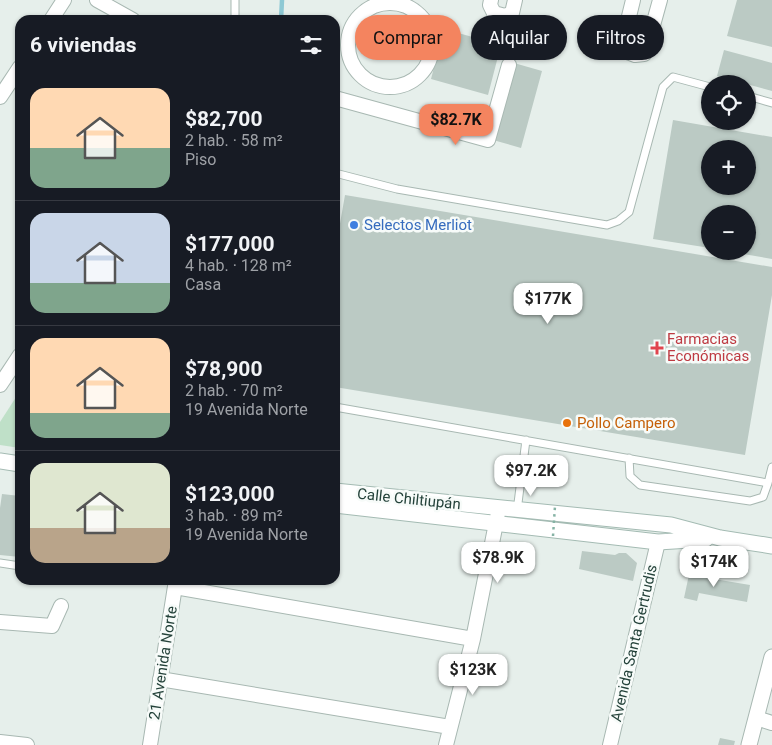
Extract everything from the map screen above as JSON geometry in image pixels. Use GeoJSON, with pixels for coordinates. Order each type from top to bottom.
{"type":"FeatureCollection","features":[{"type":"Feature","properties":{"kind":"main road"},"geometry":{"type":"LineString","coordinates":[[0,462],[15,464]]}},
{"type":"Feature","properties":{"kind":"main road","name":"Calle Chiltiupán"},"geometry":{"type":"LineString","coordinates":[[340,492],[517,511],[671,525],[720,538],[772,546]]}},
{"type":"Feature","properties":{"kind":"main road","name":"Calle Chiltiupán"},"geometry":{"type":"LineString","coordinates":[[340,505],[658,542],[720,538]]}},
{"type":"Feature","properties":{"kind":"main road"},"geometry":{"type":"LineString","coordinates":[[749,745],[772,657]]}},
{"type":"Feature","properties":{"kind":"street"},"geometry":{"type":"LineString","coordinates":[[54,15],[64,0]]}},
{"type":"Feature","properties":{"kind":"street"},"geometry":{"type":"LineString","coordinates":[[97,0],[124,15]]}},
{"type":"Feature","properties":{"kind":"street"},"geometry":{"type":"LineString","coordinates":[[491,0],[490,5],[494,13],[505,16],[512,13],[516,0]]}},
{"type":"Feature","properties":{"kind":"street"},"geometry":{"type":"LineString","coordinates":[[633,0],[623,41],[625,51],[635,55],[644,54],[660,0]]}},
{"type":"Feature","properties":{"kind":"street"},"geometry":{"type":"LineString","coordinates":[[389,3],[403,5],[415,11],[425,22],[431,35],[433,49],[429,63],[421,75],[409,84],[395,88],[385,88],[368,82],[358,73],[350,62],[347,48],[348,34],[354,22],[364,12],[376,5],[389,3]]}},
{"type":"Feature","properties":{"kind":"street"},"geometry":{"type":"LineString","coordinates":[[340,99],[488,140],[509,65]]}},
{"type":"Feature","properties":{"kind":"street"},"geometry":{"type":"LineString","coordinates":[[0,98],[15,75]]}},
{"type":"Feature","properties":{"kind":"street"},"geometry":{"type":"LineString","coordinates":[[379,110],[385,88]]}},
{"type":"Feature","properties":{"kind":"street"},"geometry":{"type":"LineString","coordinates":[[0,385],[15,362]]}},
{"type":"Feature","properties":{"kind":"street"},"geometry":{"type":"LineString","coordinates":[[446,745],[473,639],[498,508]]}},
{"type":"Feature","properties":{"kind":"street","name":"Avenida Santa Gertrudis"},"geometry":{"type":"LineString","coordinates":[[610,745],[658,542]]}},
{"type":"Feature","properties":{"kind":"street","name":"21 Avenida Norte"},"geometry":{"type":"LineString","coordinates":[[150,745],[176,585]]}},
{"type":"Feature","properties":{"kind":"street"},"geometry":{"type":"LineString","coordinates":[[181,585],[473,639]]}},
{"type":"Feature","properties":{"kind":"street"},"geometry":{"type":"LineString","coordinates":[[0,622],[52,626],[61,606]]}},
{"type":"Feature","properties":{"kind":"street"},"geometry":{"type":"LineString","coordinates":[[160,679],[450,728]]}},
{"type":"Feature","properties":{"kind":"street"},"geometry":{"type":"LineString","coordinates":[[756,718],[772,723]]}},
{"type":"Feature","properties":{"kind":"street"},"geometry":{"type":"LineString","coordinates":[[0,742],[27,745]]}},
{"type":"Feature","properties":{"kind":"lane"},"geometry":{"type":"LineString","coordinates":[[235,0],[235,15]]}},
{"type":"Feature","properties":{"kind":"lane"},"geometry":{"type":"LineString","coordinates":[[340,174],[398,189],[607,226],[618,221],[629,212],[663,87],[673,78],[701,85]]}},
{"type":"Feature","properties":{"kind":"lane"},"geometry":{"type":"LineString","coordinates":[[756,98],[772,102]]}},
{"type":"Feature","properties":{"kind":"lane"},"geometry":{"type":"LineString","coordinates":[[340,408],[768,483]]}},
{"type":"Feature","properties":{"kind":"lane"},"geometry":{"type":"LineString","coordinates":[[517,511],[526,440]]}},
{"type":"Feature","properties":{"kind":"lane"},"geometry":{"type":"LineString","coordinates":[[629,458],[630,476],[640,485],[750,501],[763,497],[772,467]]}},
{"type":"Feature","properties":{"kind":"lane"},"geometry":{"type":"LineString","coordinates":[[0,563],[15,565]]}},
{"type":"Feature","properties":{"kind":"path"},"geometry":{"type":"LineString","coordinates":[[553,536],[555,506]]}},
{"type":"Feature","properties":{"kind":"green space"},"geometry":{"type":"Polygon","coordinates":[[[15,399],[15,447],[0,445],[0,422],[15,399]]]}},
{"type":"Feature","properties":{"kind":"building"},"geometry":{"type":"Polygon","coordinates":[[[737,0],[772,0],[772,47],[727,36],[737,0]]]}},
{"type":"Feature","properties":{"kind":"building"},"geometry":{"type":"Polygon","coordinates":[[[461,34],[471,37],[471,60],[497,60],[488,95],[431,79],[436,60],[461,60],[461,34]]]}},
{"type":"Feature","properties":{"kind":"building"},"geometry":{"type":"Polygon","coordinates":[[[724,50],[772,63],[772,91],[756,87],[756,75],[717,75],[724,50]]]}},
{"type":"Feature","properties":{"kind":"building"},"geometry":{"type":"Polygon","coordinates":[[[514,63],[542,71],[521,148],[493,140],[514,63]]]}},
{"type":"Feature","properties":{"kind":"building"},"geometry":{"type":"Polygon","coordinates":[[[673,120],[701,125],[701,130],[731,130],[772,137],[772,259],[756,256],[756,205],[701,205],[701,247],[653,239],[673,120]]]}},
{"type":"Feature","properties":{"kind":"building"},"geometry":{"type":"Polygon","coordinates":[[[345,195],[701,255],[701,260],[730,260],[772,267],[772,295],[745,455],[340,388],[340,224],[345,195]]]}},
{"type":"Feature","properties":{"kind":"building"},"geometry":{"type":"Polygon","coordinates":[[[2,494],[15,495],[15,556],[0,555],[0,508],[2,494]]]}},
{"type":"Feature","properties":{"kind":"building"},"geometry":{"type":"Polygon","coordinates":[[[582,551],[615,555],[626,553],[637,563],[633,581],[579,569],[582,551]]]}},
{"type":"Feature","properties":{"kind":"building"},"geometry":{"type":"Polygon","coordinates":[[[704,569],[702,577],[750,585],[747,602],[699,593],[697,601],[684,598],[690,570],[704,569]]]}},
{"type":"Feature","properties":{"kind":"building"},"geometry":{"type":"Polygon","coordinates":[[[720,738],[735,741],[734,745],[718,745],[720,738]]]}},
{"type":"Feature","properties":{"kind":"waterway"},"geometry":{"type":"LineString","coordinates":[[281,15],[282,0]]}},
{"type":"Feature","properties":{"kind":"place","name":"Selectos Merliot"},"geometry":{"type":"Point","coordinates":[354,225]}},
{"type":"Feature","properties":{"kind":"place","name":"Farmacias Económicas"},"geometry":{"type":"Point","coordinates":[657,348]}},
{"type":"Feature","properties":{"kind":"place","name":"Pollo Campero"},"geometry":{"type":"Point","coordinates":[567,423]}}]}
